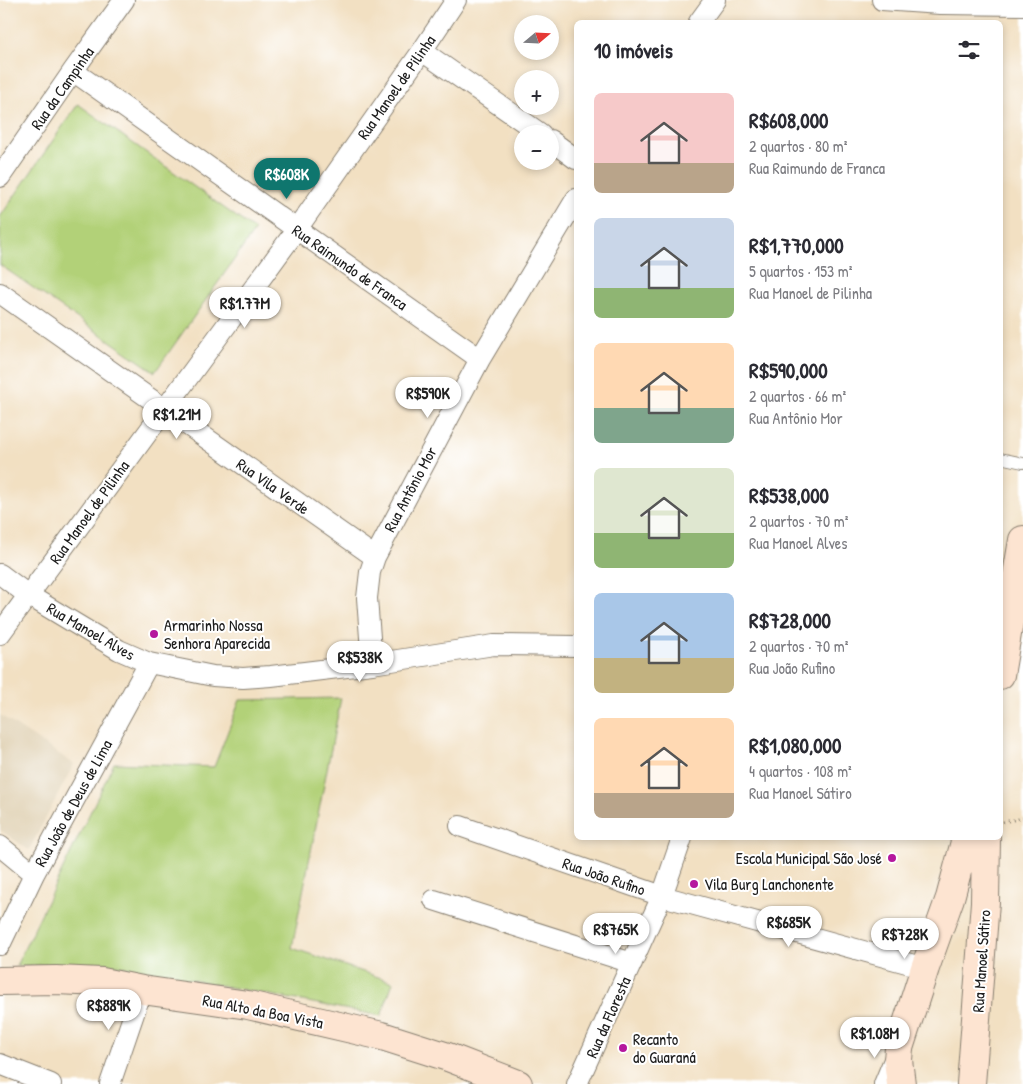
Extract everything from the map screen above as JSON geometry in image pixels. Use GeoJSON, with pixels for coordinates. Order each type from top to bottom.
{"type":"FeatureCollection","features":[{"type":"Feature","properties":{"kind":"main road"},"geometry":{"type":"LineString","coordinates":[[1003,651],[1023,540]]}},
{"type":"Feature","properties":{"kind":"main road"},"geometry":{"type":"LineString","coordinates":[[901,1084],[899,1080],[899,1048],[950,898],[965,840]]}},
{"type":"Feature","properties":{"kind":"main road","name":"Rua Manoel Sátiro"},"geometry":{"type":"LineString","coordinates":[[971,1084],[985,902],[986,840]]}},
{"type":"Feature","properties":{"kind":"main road","name":"Rua Alto da Boa Vista"},"geometry":{"type":"LineString","coordinates":[[0,981],[56,980],[102,982],[142,990],[248,1005],[382,1036],[448,1057],[518,1084]]}},
{"type":"Feature","properties":{"kind":"street","name":"Rua da Campinha"},"geometry":{"type":"LineString","coordinates":[[0,177],[124,0]]}},
{"type":"Feature","properties":{"kind":"street","name":"Rua Manoel de Pilinha"},"geometry":{"type":"LineString","coordinates":[[0,634],[297,229],[456,0]]}},
{"type":"Feature","properties":{"kind":"street"},"geometry":{"type":"LineString","coordinates":[[700,20],[715,0]]}},
{"type":"Feature","properties":{"kind":"street"},"geometry":{"type":"LineString","coordinates":[[882,0],[940,4],[1023,5]]}},
{"type":"Feature","properties":{"kind":"street"},"geometry":{"type":"LineString","coordinates":[[422,51],[528,125]]}},
{"type":"Feature","properties":{"kind":"street","name":"Rua Raimundo de Franca"},"geometry":{"type":"LineString","coordinates":[[73,71],[480,359]]}},
{"type":"Feature","properties":{"kind":"street"},"geometry":{"type":"LineString","coordinates":[[559,147],[574,158]]}},
{"type":"Feature","properties":{"kind":"street","name":"Rua Antônio Mor"},"geometry":{"type":"LineString","coordinates":[[372,664],[367,598],[370,572],[375,557],[480,359],[574,207]]}},
{"type":"Feature","properties":{"kind":"street","name":"Rua Vila Verde"},"geometry":{"type":"LineString","coordinates":[[0,293],[375,557]]}},
{"type":"Feature","properties":{"kind":"street","name":"Rua Manoel Alves"},"geometry":{"type":"LineString","coordinates":[[0,574],[28,595],[119,650],[149,663],[213,676],[243,678],[271,676],[372,664],[494,645],[574,646]]}},
{"type":"Feature","properties":{"kind":"street","name":"Rua João de Deus de Lima"},"geometry":{"type":"LineString","coordinates":[[0,945],[34,874],[149,663]]}},
{"type":"Feature","properties":{"kind":"street","name":"Rua João Rufino"},"geometry":{"type":"LineString","coordinates":[[460,826],[662,896],[925,968]]}},
{"type":"Feature","properties":{"kind":"street","name":"Rua da Floresta"},"geometry":{"type":"LineString","coordinates":[[577,1084],[662,896],[681,840]]}},
{"type":"Feature","properties":{"kind":"street"},"geometry":{"type":"LineString","coordinates":[[0,846],[34,874]]}},
{"type":"Feature","properties":{"kind":"street"},"geometry":{"type":"LineString","coordinates":[[434,900],[632,963]]}},
{"type":"Feature","properties":{"kind":"street"},"geometry":{"type":"LineString","coordinates":[[110,1084],[142,990]]}},
{"type":"Feature","properties":{"kind":"street"},"geometry":{"type":"LineString","coordinates":[[884,1084],[899,1048]]}},
{"type":"Feature","properties":{"kind":"street"},"geometry":{"type":"LineString","coordinates":[[0,1064],[51,1084]]}},
{"type":"Feature","properties":{"kind":"lane"},"geometry":{"type":"LineString","coordinates":[[1003,459],[1023,463]]}},
{"type":"Feature","properties":{"kind":"path"},"geometry":{"type":"LineString","coordinates":[[1003,822],[1023,818]]}},
{"type":"Feature","properties":{"kind":"shaded area"},"geometry":{"type":"Polygon","coordinates":[[[0,715],[74,764],[29,850],[0,830],[0,715]]]}},
{"type":"Feature","properties":{"kind":"green space"},"geometry":{"type":"Polygon","coordinates":[[[78,104],[255,230],[155,372],[0,265],[0,217],[78,104]]]}},
{"type":"Feature","properties":{"kind":"green space"},"geometry":{"type":"Polygon","coordinates":[[[341,698],[292,948],[393,982],[381,1016],[103,963],[16,966],[114,763],[214,767],[240,700],[341,698]]]}},
{"type":"Feature","properties":{"kind":"place","name":"Armarinho Nossa Senhora Aparecida"},"geometry":{"type":"Point","coordinates":[154,634]}},
{"type":"Feature","properties":{"kind":"place","name":"Escola Municipal São José"},"geometry":{"type":"Point","coordinates":[892,858]}},
{"type":"Feature","properties":{"kind":"place","name":"Vila Burg Lanchonente"},"geometry":{"type":"Point","coordinates":[694,884]}},
{"type":"Feature","properties":{"kind":"place","name":"Recanto do Guaraná"},"geometry":{"type":"Point","coordinates":[623,1048]}}]}
